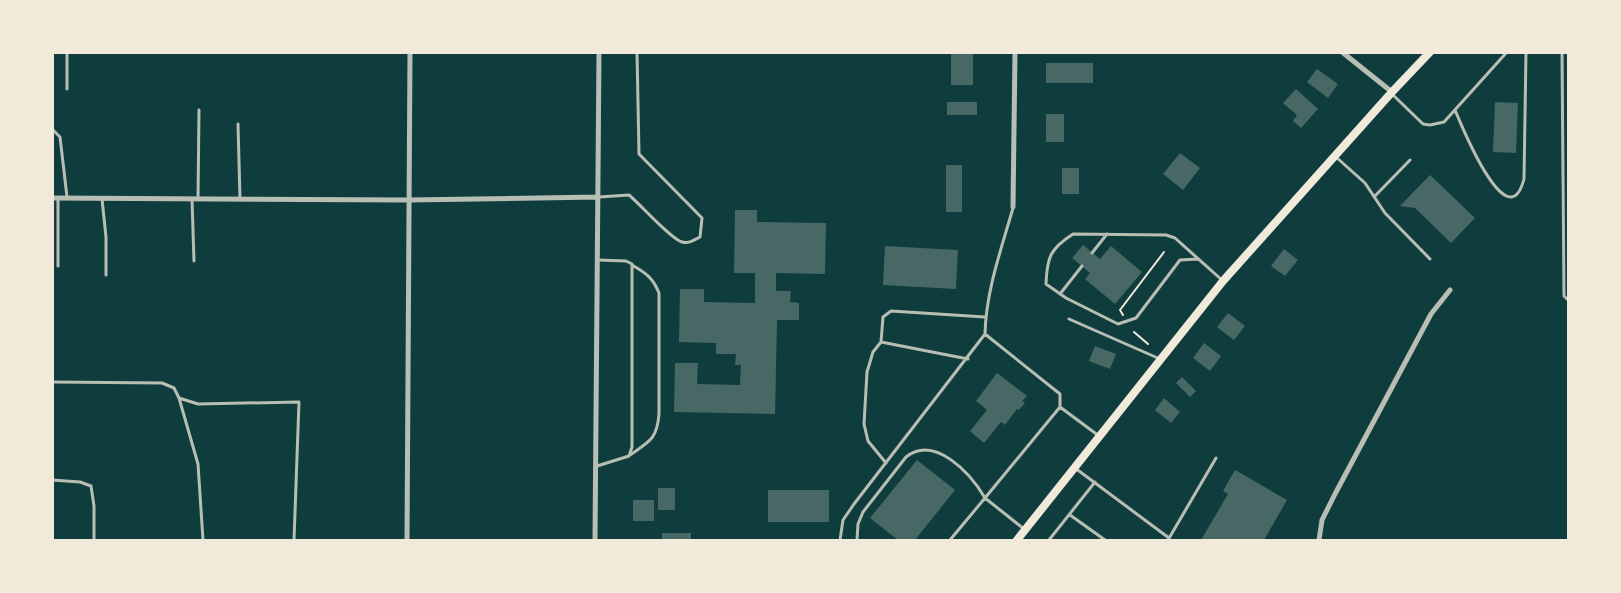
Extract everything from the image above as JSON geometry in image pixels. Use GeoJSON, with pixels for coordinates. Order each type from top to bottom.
{"type":"FeatureCollection","features":[{"type":"Feature","properties":{"kind":"main road"},"geometry":{"type":"LineString","coordinates":[[1017,540],[1223,281],[1430,52]]}},
{"type":"Feature","properties":{"kind":"street"},"geometry":{"type":"LineString","coordinates":[[406,540],[410,52]]}},
{"type":"Feature","properties":{"kind":"street"},"geometry":{"type":"LineString","coordinates":[[595,540],[599,52]]}},
{"type":"Feature","properties":{"kind":"street"},"geometry":{"type":"LineString","coordinates":[[1013,207],[1015,52]]}},
{"type":"Feature","properties":{"kind":"street"},"geometry":{"type":"LineString","coordinates":[[1342,52],[1391,93]]}},
{"type":"Feature","properties":{"kind":"street"},"geometry":{"type":"LineString","coordinates":[[55,198],[409,200],[598,196]]}},
{"type":"Feature","properties":{"kind":"street"},"geometry":{"type":"LineString","coordinates":[[1319,540],[1322,520],[1335,494],[1431,314],[1450,290]]}},
{"type":"Feature","properties":{"kind":"lane"},"geometry":{"type":"LineString","coordinates":[[67,52],[67,89]]}},
{"type":"Feature","properties":{"kind":"lane"},"geometry":{"type":"LineString","coordinates":[[598,196],[629,195],[675,238],[683,242],[692,242],[700,237],[702,218],[639,154],[637,52]]}},
{"type":"Feature","properties":{"kind":"lane"},"geometry":{"type":"LineString","coordinates":[[1391,93],[1423,124],[1444,122],[1507,52]]}},
{"type":"Feature","properties":{"kind":"lane"},"geometry":{"type":"LineString","coordinates":[[1455,110],[1476,156],[1491,181],[1500,193],[1508,196],[1516,195],[1522,188],[1524,179],[1526,52]]}},
{"type":"Feature","properties":{"kind":"lane"},"geometry":{"type":"LineString","coordinates":[[1562,52],[1564,296],[1569,300]]}},
{"type":"Feature","properties":{"kind":"lane"},"geometry":{"type":"LineString","coordinates":[[194,261],[199,110]]}},
{"type":"Feature","properties":{"kind":"lane"},"geometry":{"type":"LineString","coordinates":[[238,124],[240,199]]}},
{"type":"Feature","properties":{"kind":"lane"},"geometry":{"type":"LineString","coordinates":[[52,129],[60,138],[67,198]]}},
{"type":"Feature","properties":{"kind":"lane"},"geometry":{"type":"LineString","coordinates":[[1335,156],[1365,183],[1385,213],[1430,259]]}},
{"type":"Feature","properties":{"kind":"lane"},"geometry":{"type":"LineString","coordinates":[[1374,197],[1410,160]]}},
{"type":"Feature","properties":{"kind":"lane"},"geometry":{"type":"LineString","coordinates":[[1563,162],[1569,162]]}},
{"type":"Feature","properties":{"kind":"lane"},"geometry":{"type":"LineString","coordinates":[[55,198],[58,266]]}},
{"type":"Feature","properties":{"kind":"lane"},"geometry":{"type":"LineString","coordinates":[[102,199],[106,237],[106,275]]}},
{"type":"Feature","properties":{"kind":"lane"},"geometry":{"type":"LineString","coordinates":[[840,540],[843,520],[985,334],[993,277],[1013,207]]}},
{"type":"Feature","properties":{"kind":"lane"},"geometry":{"type":"LineString","coordinates":[[1198,259],[1180,260],[1136,318],[1118,324],[1060,294],[1046,284],[1046,261],[1061,242],[1072,234],[1166,235],[1176,238],[1223,281]]}},
{"type":"Feature","properties":{"kind":"lane"},"geometry":{"type":"LineString","coordinates":[[1092,253],[1107,234]]}},
{"type":"Feature","properties":{"kind":"lane"},"geometry":{"type":"LineString","coordinates":[[595,466],[629,456],[651,440],[658,430],[659,414],[659,293],[654,280],[626,261],[598,260]]}},
{"type":"Feature","properties":{"kind":"lane"},"geometry":{"type":"LineString","coordinates":[[629,456],[632,447],[632,264]]}},
{"type":"Feature","properties":{"kind":"lane"},"geometry":{"type":"LineString","coordinates":[[1060,294],[1082,266]]}},
{"type":"Feature","properties":{"kind":"lane"},"geometry":{"type":"LineString","coordinates":[[886,463],[868,441],[864,424],[867,372],[873,352],[882,342],[883,317],[891,311],[986,317]]}},
{"type":"Feature","properties":{"kind":"lane"},"geometry":{"type":"LineString","coordinates":[[1069,319],[1162,360]]}},
{"type":"Feature","properties":{"kind":"lane"},"geometry":{"type":"LineString","coordinates":[[950,540],[1060,407],[1060,394],[1055,389],[985,334]]}},
{"type":"Feature","properties":{"kind":"lane"},"geometry":{"type":"LineString","coordinates":[[882,342],[968,359]]}},
{"type":"Feature","properties":{"kind":"lane"},"geometry":{"type":"LineString","coordinates":[[52,382],[162,383],[174,388],[198,464],[203,540]]}},
{"type":"Feature","properties":{"kind":"lane"},"geometry":{"type":"LineString","coordinates":[[179,398],[198,404],[300,402],[294,540]]}},
{"type":"Feature","properties":{"kind":"lane"},"geometry":{"type":"LineString","coordinates":[[1060,407],[1101,437]]}},
{"type":"Feature","properties":{"kind":"lane"},"geometry":{"type":"LineString","coordinates":[[862,540],[857,539],[858,525],[863,512],[914,450],[933,450],[945,456],[975,481],[985,498],[1026,530]]}},
{"type":"Feature","properties":{"kind":"lane"},"geometry":{"type":"LineString","coordinates":[[1075,468],[1169,539],[1216,458]]}},
{"type":"Feature","properties":{"kind":"lane"},"geometry":{"type":"LineString","coordinates":[[52,480],[80,482],[91,486],[94,506],[94,540]]}},
{"type":"Feature","properties":{"kind":"lane"},"geometry":{"type":"LineString","coordinates":[[1049,540],[1095,483]]}},
{"type":"Feature","properties":{"kind":"lane"},"geometry":{"type":"LineString","coordinates":[[1069,515],[1105,540]]}},
{"type":"Feature","properties":{"kind":"path"},"geometry":{"type":"LineString","coordinates":[[1125,317],[1120,310],[1164,252]]}},
{"type":"Feature","properties":{"kind":"path"},"geometry":{"type":"LineString","coordinates":[[1134,332],[1149,345]]}},
{"type":"Feature","properties":{"kind":"building"},"geometry":{"type":"Polygon","coordinates":[[[951,52],[973,52],[973,85],[951,85],[951,52]]]}},
{"type":"Feature","properties":{"kind":"building"},"geometry":{"type":"Polygon","coordinates":[[[1046,63],[1093,63],[1093,83],[1046,83],[1046,63]]]}},
{"type":"Feature","properties":{"kind":"building"},"geometry":{"type":"Polygon","coordinates":[[[1317,69],[1338,84],[1328,98],[1307,82],[1317,69]]]}},
{"type":"Feature","properties":{"kind":"building"},"geometry":{"type":"Polygon","coordinates":[[[1296,89],[1318,109],[1301,128],[1293,121],[1297,115],[1283,103],[1296,89]]]}},
{"type":"Feature","properties":{"kind":"building"},"geometry":{"type":"Polygon","coordinates":[[[947,102],[977,102],[977,115],[947,115],[947,102]]]}},
{"type":"Feature","properties":{"kind":"building"},"geometry":{"type":"Polygon","coordinates":[[[1495,102],[1518,103],[1516,153],[1493,152],[1495,102]]]}},
{"type":"Feature","properties":{"kind":"building"},"geometry":{"type":"Polygon","coordinates":[[[1046,114],[1064,114],[1064,142],[1046,142],[1046,114]]]}},
{"type":"Feature","properties":{"kind":"building"},"geometry":{"type":"Polygon","coordinates":[[[1180,153],[1200,168],[1183,190],[1163,174],[1180,153]]]}},
{"type":"Feature","properties":{"kind":"building"},"geometry":{"type":"Polygon","coordinates":[[[946,165],[962,165],[962,212],[946,212],[946,165]]]}},
{"type":"Feature","properties":{"kind":"building"},"geometry":{"type":"Polygon","coordinates":[[[1062,168],[1079,168],[1079,194],[1062,194],[1062,168]]]}},
{"type":"Feature","properties":{"kind":"building"},"geometry":{"type":"Polygon","coordinates":[[[1430,175],[1475,218],[1451,243],[1415,208],[1400,206],[1430,175]]]}},
{"type":"Feature","properties":{"kind":"building"},"geometry":{"type":"Polygon","coordinates":[[[735,210],[757,210],[757,222],[826,223],[825,274],[776,273],[776,291],[791,291],[790,302],[799,303],[799,320],[777,320],[775,414],[674,412],[675,363],[698,363],[697,384],[740,385],[741,365],[735,365],[736,354],[716,354],[716,343],[679,342],[680,289],[704,289],[704,302],[755,303],[755,273],[734,273],[735,210]]]}},
{"type":"Feature","properties":{"kind":"building"},"geometry":{"type":"Polygon","coordinates":[[[1083,245],[1100,259],[1111,246],[1142,272],[1115,304],[1085,279],[1090,273],[1072,258],[1083,245]]]}},
{"type":"Feature","properties":{"kind":"building"},"geometry":{"type":"Polygon","coordinates":[[[885,246],[958,250],[956,289],[883,285],[885,246]]]}},
{"type":"Feature","properties":{"kind":"building"},"geometry":{"type":"Polygon","coordinates":[[[1284,249],[1298,260],[1285,276],[1271,266],[1284,249]]]}},
{"type":"Feature","properties":{"kind":"building"},"geometry":{"type":"Polygon","coordinates":[[[1228,313],[1245,326],[1234,340],[1217,327],[1228,313]]]}},
{"type":"Feature","properties":{"kind":"building"},"geometry":{"type":"Polygon","coordinates":[[[1204,343],[1221,356],[1210,371],[1193,358],[1204,343]]]}},
{"type":"Feature","properties":{"kind":"building"},"geometry":{"type":"Polygon","coordinates":[[[1095,346],[1116,354],[1110,369],[1089,361],[1095,346]]]}},
{"type":"Feature","properties":{"kind":"building"},"geometry":{"type":"Polygon","coordinates":[[[997,373],[1027,396],[1022,401],[1025,403],[1019,410],[1017,409],[1005,425],[1001,422],[984,443],[970,431],[987,410],[976,401],[997,373]]]}},
{"type":"Feature","properties":{"kind":"building"},"geometry":{"type":"Polygon","coordinates":[[[1182,377],[1196,391],[1190,397],[1176,383],[1182,377]]]}},
{"type":"Feature","properties":{"kind":"building"},"geometry":{"type":"Polygon","coordinates":[[[1164,398],[1180,412],[1171,423],[1155,410],[1164,398]]]}},
{"type":"Feature","properties":{"kind":"building"},"geometry":{"type":"Polygon","coordinates":[[[917,460],[955,490],[915,540],[898,540],[870,518],[917,460]]]}},
{"type":"Feature","properties":{"kind":"building"},"geometry":{"type":"Polygon","coordinates":[[[1235,470],[1287,500],[1264,540],[1201,540],[1228,494],[1223,491],[1235,470]]]}},
{"type":"Feature","properties":{"kind":"building"},"geometry":{"type":"Polygon","coordinates":[[[658,488],[675,488],[675,510],[658,510],[658,488]]]}},
{"type":"Feature","properties":{"kind":"building"},"geometry":{"type":"Polygon","coordinates":[[[768,490],[829,490],[829,522],[768,522],[768,490]]]}},
{"type":"Feature","properties":{"kind":"building"},"geometry":{"type":"Polygon","coordinates":[[[633,500],[654,500],[654,521],[633,521],[633,500]]]}},
{"type":"Feature","properties":{"kind":"building"},"geometry":{"type":"Polygon","coordinates":[[[662,533],[691,533],[691,540],[662,540],[662,533]]]}}]}
